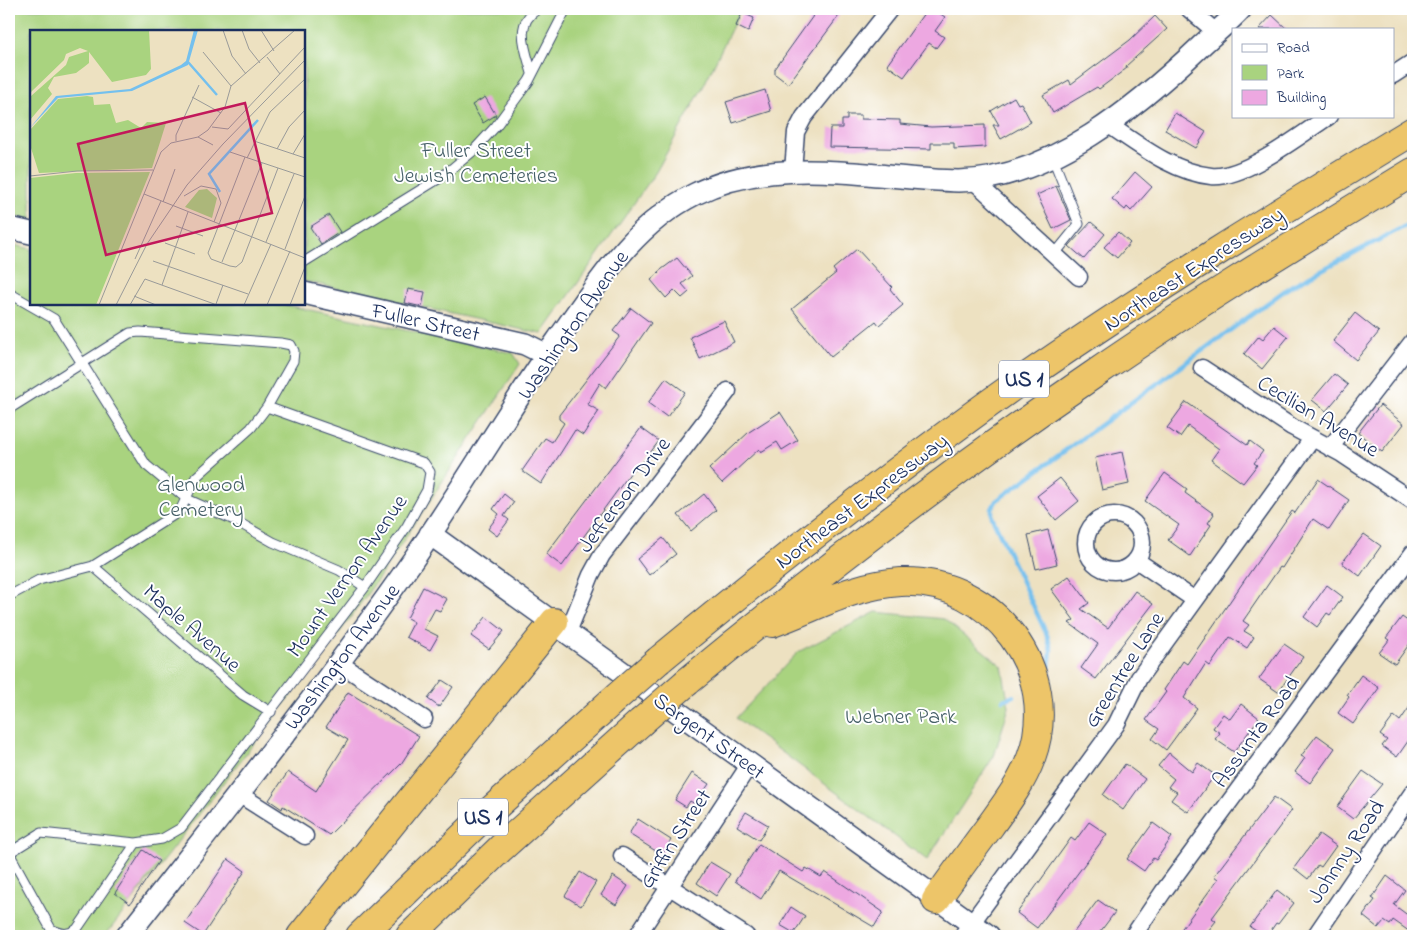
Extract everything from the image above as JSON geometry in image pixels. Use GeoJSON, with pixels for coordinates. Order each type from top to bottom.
{"type":"FeatureCollection","features":[{"type":"Feature","properties":{"kind":"highway","name":"Northeast Expressway"},"geometry":{"type":"LineString","coordinates":[[360,936],[477,823],[610,703],[659,660],[833,520],[1022,381],[1209,256],[1413,131]]}},
{"type":"Feature","properties":{"kind":"highway","name":"Northeast Expressway"},"geometry":{"type":"LineString","coordinates":[[410,936],[501,848],[687,682],[896,516],[1056,400],[1188,312],[1413,172]]}},
{"type":"Feature","properties":{"kind":"highway"},"geometry":{"type":"LineString","coordinates":[[750,631],[802,612],[839,594],[871,586],[904,582],[934,585],[964,595],[992,613],[1014,637],[1030,665],[1038,696],[1038,727],[1032,757],[1011,796],[936,900]]}},
{"type":"Feature","properties":{"kind":"highway"},"geometry":{"type":"LineString","coordinates":[[301,936],[561,627]]}},
{"type":"Feature","properties":{"kind":"street"},"geometry":{"type":"LineString","coordinates":[[793,171],[796,132],[804,117],[890,9]]}},
{"type":"Feature","properties":{"kind":"street"},"geometry":{"type":"LineString","coordinates":[[1189,9],[1216,32]]}},
{"type":"Feature","properties":{"kind":"street","name":"Washington Avenue"},"geometry":{"type":"LineString","coordinates":[[127,936],[339,663],[430,534],[547,355],[613,261],[658,217],[683,201],[723,182],[763,173],[793,171],[974,181],[1008,174],[1052,156],[1109,125],[1162,84],[1241,9]]}},
{"type":"Feature","properties":{"kind":"street"},"geometry":{"type":"LineString","coordinates":[[1394,74],[1413,62]]}},
{"type":"Feature","properties":{"kind":"street"},"geometry":{"type":"LineString","coordinates":[[1109,125],[1155,155],[1188,171],[1212,177],[1235,173],[1260,160],[1326,118]]}},
{"type":"Feature","properties":{"kind":"street"},"geometry":{"type":"LineString","coordinates":[[974,181],[1079,277]]}},
{"type":"Feature","properties":{"kind":"street"},"geometry":{"type":"LineString","coordinates":[[9,228],[30,233]]}},
{"type":"Feature","properties":{"kind":"street","name":"Fuller Street"},"geometry":{"type":"LineString","coordinates":[[305,293],[525,344],[547,355]]}},
{"type":"Feature","properties":{"kind":"street"},"geometry":{"type":"LineString","coordinates":[[1330,448],[1413,341]]}},
{"type":"Feature","properties":{"kind":"street","name":"Cecilian Avenue"},"geometry":{"type":"LineString","coordinates":[[1202,368],[1413,501]]}},
{"type":"Feature","properties":{"kind":"street","name":"Jefferson Drive"},"geometry":{"type":"LineString","coordinates":[[561,627],[602,555],[728,391]]}},
{"type":"Feature","properties":{"kind":"street","name":"Greentree Lane"},"geometry":{"type":"LineString","coordinates":[[967,930],[1116,725],[1137,680],[1312,439]]}},
{"type":"Feature","properties":{"kind":"street","name":"Sargent Street"},"geometry":{"type":"LineString","coordinates":[[430,534],[936,900],[967,930],[989,936]]}},
{"type":"Feature","properties":{"kind":"street","name":"Assunta Road"},"geometry":{"type":"LineString","coordinates":[[1133,936],[1163,892],[1413,553]]}},
{"type":"Feature","properties":{"kind":"street"},"geometry":{"type":"LineString","coordinates":[[1136,560],[1194,600]]}},
{"type":"Feature","properties":{"kind":"street"},"geometry":{"type":"LineString","coordinates":[[339,663],[424,719]]}},
{"type":"Feature","properties":{"kind":"street","name":"Griffin Street"},"geometry":{"type":"LineString","coordinates":[[637,936],[750,764]]}},
{"type":"Feature","properties":{"kind":"street","name":"Johnny Road"},"geometry":{"type":"LineString","coordinates":[[1315,936],[1413,792]]}},
{"type":"Feature","properties":{"kind":"street"},"geometry":{"type":"LineString","coordinates":[[237,793],[305,836]]}},
{"type":"Feature","properties":{"kind":"street"},"geometry":{"type":"LineString","coordinates":[[622,856],[670,885],[746,936]]}},
{"type":"Feature","properties":{"kind":"lane"},"geometry":{"type":"LineString","coordinates":[[532,73],[522,28],[528,17],[538,9]]}},
{"type":"Feature","properties":{"kind":"lane"},"geometry":{"type":"LineString","coordinates":[[305,261],[443,176],[474,151],[514,103],[529,81],[564,10]]}},
{"type":"Feature","properties":{"kind":"lane"},"geometry":{"type":"LineString","coordinates":[[1052,156],[1079,224],[1054,255]]}},
{"type":"Feature","properties":{"kind":"lane"},"geometry":{"type":"LineString","coordinates":[[9,293],[54,319],[146,465],[187,499],[236,521],[274,542],[340,570],[365,587]]}},
{"type":"Feature","properties":{"kind":"lane"},"geometry":{"type":"LineString","coordinates":[[9,409],[130,333],[140,332],[291,345],[294,351],[293,361],[267,407],[251,428],[196,477],[180,511],[93,566],[39,580],[9,596]]}},
{"type":"Feature","properties":{"kind":"lane","name":"Mount Vernon Avenue"},"geometry":{"type":"LineString","coordinates":[[9,853],[41,833],[136,843],[162,839],[181,828],[365,587],[407,526],[427,490],[430,472],[424,463],[324,429],[267,407]]}},
{"type":"Feature","properties":{"kind":"lane","name":"Maple Avenue"},"geometry":{"type":"LineString","coordinates":[[93,566],[243,695],[271,712]]}},
{"type":"Feature","properties":{"kind":"lane"},"geometry":{"type":"LineString","coordinates":[[9,853],[51,929],[64,934],[71,934],[77,929],[136,843]]}},
{"type":"Feature","properties":{"kind":"green space","name":"Fuller Street Jewish Cemeteries"},"geometry":{"type":"Polygon","coordinates":[[[9,9],[741,9],[703,87],[656,172],[542,334],[305,281],[305,30],[30,30],[30,220],[9,215],[9,9]]]}},
{"type":"Feature","properties":{"kind":"green space","name":"Glenwood Cemetery"},"geometry":{"type":"Polygon","coordinates":[[[9,244],[30,249],[30,305],[286,305],[513,353],[520,364],[378,579],[342,629],[105,936],[9,936],[9,244]]]}},
{"type":"Feature","properties":{"kind":"green space","name":"Webner Park"},"geometry":{"type":"Polygon","coordinates":[[[876,612],[944,619],[1002,666],[1009,707],[994,756],[927,860],[736,718],[798,652],[876,612]]]}},
{"type":"Feature","properties":{"kind":"building"},"geometry":{"type":"Polygon","coordinates":[[[803,9],[844,9],[788,84],[775,74],[775,69],[813,16],[803,9]]]}},
{"type":"Feature","properties":{"kind":"building"},"geometry":{"type":"Polygon","coordinates":[[[927,9],[933,9],[945,17],[935,31],[944,37],[936,48],[929,43],[904,77],[887,65],[927,9]]]}},
{"type":"Feature","properties":{"kind":"building"},"geometry":{"type":"Polygon","coordinates":[[[742,13],[754,18],[748,32],[736,26],[742,13]]]}},
{"type":"Feature","properties":{"kind":"building"},"geometry":{"type":"Polygon","coordinates":[[[1272,15],[1286,28],[1260,28],[1272,15]]]}},
{"type":"Feature","properties":{"kind":"building"},"geometry":{"type":"Polygon","coordinates":[[[1155,16],[1167,29],[1126,66],[1127,68],[1099,89],[1097,87],[1053,113],[1043,95],[1069,80],[1071,84],[1130,40],[1155,16]]]}},
{"type":"Feature","properties":{"kind":"building"},"geometry":{"type":"Polygon","coordinates":[[[765,90],[771,111],[733,123],[726,102],[765,90]]]}},
{"type":"Feature","properties":{"kind":"building"},"geometry":{"type":"Polygon","coordinates":[[[485,97],[496,115],[483,123],[472,105],[485,97]]]}},
{"type":"Feature","properties":{"kind":"building"},"geometry":{"type":"Polygon","coordinates":[[[1014,97],[1018,104],[1021,103],[1031,122],[1001,139],[993,125],[999,125],[991,111],[1014,97]]]}},
{"type":"Feature","properties":{"kind":"building"},"geometry":{"type":"Polygon","coordinates":[[[1175,113],[1206,132],[1196,148],[1165,130],[1175,113]]]}},
{"type":"Feature","properties":{"kind":"building"},"geometry":{"type":"Polygon","coordinates":[[[847,115],[861,115],[861,119],[900,120],[900,124],[931,127],[985,125],[985,147],[954,149],[954,143],[931,143],[931,149],[829,147],[830,128],[842,128],[842,120],[847,120],[847,115]]]}},
{"type":"Feature","properties":{"kind":"building"},"geometry":{"type":"Polygon","coordinates":[[[1135,172],[1152,187],[1131,211],[1127,207],[1125,210],[1112,199],[1135,172]]]}},
{"type":"Feature","properties":{"kind":"building"},"geometry":{"type":"Polygon","coordinates":[[[1056,186],[1071,220],[1053,229],[1037,195],[1056,186]]]}},
{"type":"Feature","properties":{"kind":"building"},"geometry":{"type":"Polygon","coordinates":[[[329,215],[340,232],[321,244],[310,227],[329,215]]]}},
{"type":"Feature","properties":{"kind":"building"},"geometry":{"type":"Polygon","coordinates":[[[1091,222],[1105,234],[1084,259],[1069,246],[1091,222]]]}},
{"type":"Feature","properties":{"kind":"building"},"geometry":{"type":"Polygon","coordinates":[[[1118,232],[1130,243],[1117,258],[1104,247],[1118,232]]]}},
{"type":"Feature","properties":{"kind":"building"},"geometry":{"type":"Polygon","coordinates":[[[857,249],[892,287],[890,289],[903,305],[879,325],[876,321],[831,357],[792,309],[836,273],[833,269],[857,249]]]}},
{"type":"Feature","properties":{"kind":"building"},"geometry":{"type":"Polygon","coordinates":[[[677,258],[692,276],[682,284],[689,292],[682,298],[674,290],[666,298],[651,280],[658,272],[677,258]]]}},
{"type":"Feature","properties":{"kind":"building"},"geometry":{"type":"Polygon","coordinates":[[[408,289],[425,292],[422,307],[405,303],[408,289]]]}},
{"type":"Feature","properties":{"kind":"building"},"geometry":{"type":"Polygon","coordinates":[[[631,308],[651,323],[606,388],[600,383],[587,404],[599,411],[583,435],[575,430],[541,484],[522,471],[545,438],[552,442],[564,423],[559,419],[559,415],[620,336],[613,331],[631,308]]]}},
{"type":"Feature","properties":{"kind":"building"},"geometry":{"type":"Polygon","coordinates":[[[1355,313],[1379,332],[1356,360],[1333,341],[1355,313]]]}},
{"type":"Feature","properties":{"kind":"building"},"geometry":{"type":"Polygon","coordinates":[[[724,321],[734,342],[700,359],[690,337],[724,321]]]}},
{"type":"Feature","properties":{"kind":"building"},"geometry":{"type":"Polygon","coordinates":[[[1274,326],[1288,337],[1262,369],[1244,354],[1259,336],[1263,339],[1274,326]]]}},
{"type":"Feature","properties":{"kind":"building"},"geometry":{"type":"Polygon","coordinates":[[[1334,374],[1348,385],[1326,411],[1312,400],[1334,374]]]}},
{"type":"Feature","properties":{"kind":"building"},"geometry":{"type":"Polygon","coordinates":[[[666,378],[685,392],[667,417],[648,403],[666,378]]]}},
{"type":"Feature","properties":{"kind":"building"},"geometry":{"type":"Polygon","coordinates":[[[1186,402],[1247,445],[1250,441],[1263,451],[1254,463],[1257,465],[1243,483],[1211,460],[1219,449],[1188,426],[1180,437],[1167,428],[1186,402]]]}},
{"type":"Feature","properties":{"kind":"building"},"geometry":{"type":"Polygon","coordinates":[[[1380,405],[1404,424],[1382,452],[1358,433],[1380,405]]]}},
{"type":"Feature","properties":{"kind":"building"},"geometry":{"type":"Polygon","coordinates":[[[780,412],[798,440],[782,450],[777,442],[761,452],[759,449],[722,483],[709,469],[749,432],[780,412]]]}},
{"type":"Feature","properties":{"kind":"building"},"geometry":{"type":"Polygon","coordinates":[[[641,428],[659,441],[637,470],[634,468],[562,566],[546,554],[641,428]]]}},
{"type":"Feature","properties":{"kind":"building"},"geometry":{"type":"Polygon","coordinates":[[[1122,452],[1129,484],[1102,490],[1095,458],[1122,452]]]}},
{"type":"Feature","properties":{"kind":"building"},"geometry":{"type":"Polygon","coordinates":[[[1165,473],[1187,489],[1185,493],[1214,514],[1208,523],[1211,525],[1190,556],[1168,540],[1179,525],[1145,501],[1165,473]]]}},
{"type":"Feature","properties":{"kind":"building"},"geometry":{"type":"Polygon","coordinates":[[[1060,478],[1079,501],[1056,520],[1037,496],[1060,478]]]}},
{"type":"Feature","properties":{"kind":"building"},"geometry":{"type":"Polygon","coordinates":[[[1318,479],[1349,500],[1329,530],[1313,519],[1282,568],[1280,567],[1243,621],[1249,625],[1244,631],[1254,637],[1247,648],[1230,637],[1210,666],[1206,663],[1184,698],[1197,708],[1166,750],[1152,739],[1159,729],[1146,720],[1166,692],[1164,690],[1183,661],[1187,664],[1292,511],[1295,513],[1318,479]]]}},
{"type":"Feature","properties":{"kind":"building"},"geometry":{"type":"Polygon","coordinates":[[[504,494],[514,502],[504,516],[509,520],[497,536],[488,529],[499,514],[493,509],[504,494]]]}},
{"type":"Feature","properties":{"kind":"building"},"geometry":{"type":"Polygon","coordinates":[[[704,494],[716,510],[691,531],[678,515],[704,494]]]}},
{"type":"Feature","properties":{"kind":"building"},"geometry":{"type":"Polygon","coordinates":[[[1048,530],[1057,564],[1036,569],[1028,535],[1048,530]]]}},
{"type":"Feature","properties":{"kind":"building"},"geometry":{"type":"Polygon","coordinates":[[[1364,534],[1381,546],[1360,576],[1342,563],[1364,534]]]}},
{"type":"Feature","properties":{"kind":"building"},"geometry":{"type":"Polygon","coordinates":[[[663,538],[676,554],[649,575],[637,559],[663,538]]]}},
{"type":"Feature","properties":{"kind":"building"},"geometry":{"type":"Polygon","coordinates":[[[1069,576],[1089,603],[1081,609],[1108,628],[1135,591],[1153,604],[1096,679],[1081,668],[1098,644],[1069,623],[1074,620],[1051,589],[1069,576]]]}},
{"type":"Feature","properties":{"kind":"building"},"geometry":{"type":"Polygon","coordinates":[[[1327,585],[1343,597],[1330,615],[1327,613],[1317,627],[1304,617],[1327,585]]]}},
{"type":"Feature","properties":{"kind":"building"},"geometry":{"type":"Polygon","coordinates":[[[423,587],[447,599],[440,611],[435,609],[424,629],[438,636],[430,650],[406,637],[414,622],[407,618],[423,587]]]}},
{"type":"Feature","properties":{"kind":"building"},"geometry":{"type":"Polygon","coordinates":[[[486,617],[504,631],[489,649],[471,636],[486,617]]]}},
{"type":"Feature","properties":{"kind":"building"},"geometry":{"type":"Polygon","coordinates":[[[1402,617],[1413,625],[1413,639],[1395,664],[1379,653],[1389,640],[1386,638],[1402,617]]]}},
{"type":"Feature","properties":{"kind":"building"},"geometry":{"type":"Polygon","coordinates":[[[1284,644],[1303,657],[1278,692],[1259,679],[1284,644]]]}},
{"type":"Feature","properties":{"kind":"building"},"geometry":{"type":"Polygon","coordinates":[[[1361,675],[1379,688],[1353,724],[1338,713],[1349,697],[1347,695],[1361,675]]]}},
{"type":"Feature","properties":{"kind":"building"},"geometry":{"type":"Polygon","coordinates":[[[442,680],[453,687],[439,707],[428,699],[442,680]]]}},
{"type":"Feature","properties":{"kind":"building"},"geometry":{"type":"Polygon","coordinates":[[[348,692],[419,736],[401,764],[329,835],[283,806],[282,809],[269,800],[288,772],[316,791],[348,740],[326,727],[348,692]]]}},
{"type":"Feature","properties":{"kind":"building"},"geometry":{"type":"Polygon","coordinates":[[[1413,702],[1413,734],[1397,757],[1382,746],[1387,740],[1380,735],[1394,716],[1400,721],[1413,702]]]}},
{"type":"Feature","properties":{"kind":"building"},"geometry":{"type":"Polygon","coordinates":[[[1241,704],[1259,718],[1234,752],[1215,739],[1220,733],[1213,728],[1223,714],[1230,719],[1241,704]]]}},
{"type":"Feature","properties":{"kind":"building"},"geometry":{"type":"Polygon","coordinates":[[[1317,735],[1335,748],[1310,783],[1295,772],[1305,758],[1301,756],[1317,735]]]}},
{"type":"Feature","properties":{"kind":"building"},"geometry":{"type":"Polygon","coordinates":[[[1169,753],[1192,772],[1198,763],[1215,775],[1188,812],[1171,800],[1177,792],[1168,787],[1174,779],[1158,766],[1169,753]]]}},
{"type":"Feature","properties":{"kind":"building"},"geometry":{"type":"Polygon","coordinates":[[[1125,764],[1145,779],[1123,810],[1103,795],[1125,764]]]}},
{"type":"Feature","properties":{"kind":"building"},"geometry":{"type":"Polygon","coordinates":[[[1363,771],[1382,784],[1353,819],[1337,807],[1363,771]]]}},
{"type":"Feature","properties":{"kind":"building"},"geometry":{"type":"Polygon","coordinates":[[[692,773],[709,784],[695,804],[690,801],[686,807],[675,800],[692,773]]]}},
{"type":"Feature","properties":{"kind":"building"},"geometry":{"type":"Polygon","coordinates":[[[1274,797],[1292,810],[1212,918],[1216,921],[1204,936],[1188,936],[1180,931],[1218,879],[1214,876],[1274,797]]]}},
{"type":"Feature","properties":{"kind":"building"},"geometry":{"type":"Polygon","coordinates":[[[746,812],[768,825],[759,840],[737,826],[746,812]]]}},
{"type":"Feature","properties":{"kind":"building"},"geometry":{"type":"Polygon","coordinates":[[[638,819],[671,840],[662,855],[629,834],[638,819]]]}},
{"type":"Feature","properties":{"kind":"building"},"geometry":{"type":"Polygon","coordinates":[[[1089,822],[1107,834],[1037,928],[1017,913],[1071,838],[1075,841],[1089,822]]]}},
{"type":"Feature","properties":{"kind":"building"},"geometry":{"type":"Polygon","coordinates":[[[1153,823],[1172,837],[1156,860],[1153,858],[1144,871],[1127,859],[1153,823]]]}},
{"type":"Feature","properties":{"kind":"building"},"geometry":{"type":"Polygon","coordinates":[[[1319,834],[1336,846],[1321,867],[1318,865],[1308,879],[1294,868],[1319,834]]]}},
{"type":"Feature","properties":{"kind":"building"},"geometry":{"type":"Polygon","coordinates":[[[759,844],[803,872],[806,868],[821,877],[825,872],[883,912],[874,927],[779,871],[761,899],[735,881],[759,844]]]}},
{"type":"Feature","properties":{"kind":"building"},"geometry":{"type":"Polygon","coordinates":[[[143,850],[159,861],[130,904],[115,893],[143,850]]]}},
{"type":"Feature","properties":{"kind":"building"},"geometry":{"type":"Polygon","coordinates":[[[228,859],[245,871],[203,935],[185,923],[228,859]]]}},
{"type":"Feature","properties":{"kind":"building"},"geometry":{"type":"Polygon","coordinates":[[[710,862],[730,874],[716,896],[697,883],[710,862]]]}},
{"type":"Feature","properties":{"kind":"building"},"geometry":{"type":"Polygon","coordinates":[[[580,872],[596,882],[581,906],[565,896],[580,872]]]}},
{"type":"Feature","properties":{"kind":"building"},"geometry":{"type":"Polygon","coordinates":[[[613,876],[628,886],[616,905],[601,895],[613,876]]]}},
{"type":"Feature","properties":{"kind":"building"},"geometry":{"type":"Polygon","coordinates":[[[1387,876],[1405,890],[1394,905],[1413,919],[1413,934],[1393,920],[1390,925],[1384,921],[1378,928],[1363,916],[1375,900],[1372,898],[1387,876]]]}},
{"type":"Feature","properties":{"kind":"building"},"geometry":{"type":"Polygon","coordinates":[[[1277,890],[1294,903],[1278,924],[1276,923],[1267,936],[1264,936],[1250,927],[1277,890]]]}},
{"type":"Feature","properties":{"kind":"building"},"geometry":{"type":"Polygon","coordinates":[[[1098,900],[1115,912],[1097,936],[1071,936],[1098,900]]]}},
{"type":"Feature","properties":{"kind":"building"},"geometry":{"type":"Polygon","coordinates":[[[791,907],[805,916],[794,933],[780,925],[791,907]]]}},
{"type":"Feature","properties":{"kind":"waterway"},"geometry":{"type":"LineString","coordinates":[[1049,668],[1051,650],[1047,635],[992,517],[992,509],[996,501],[1291,286],[1413,222]]}},
{"type":"Feature","properties":{"kind":"waterway"},"geometry":{"type":"LineString","coordinates":[[1003,700],[1014,696]]}}]}
